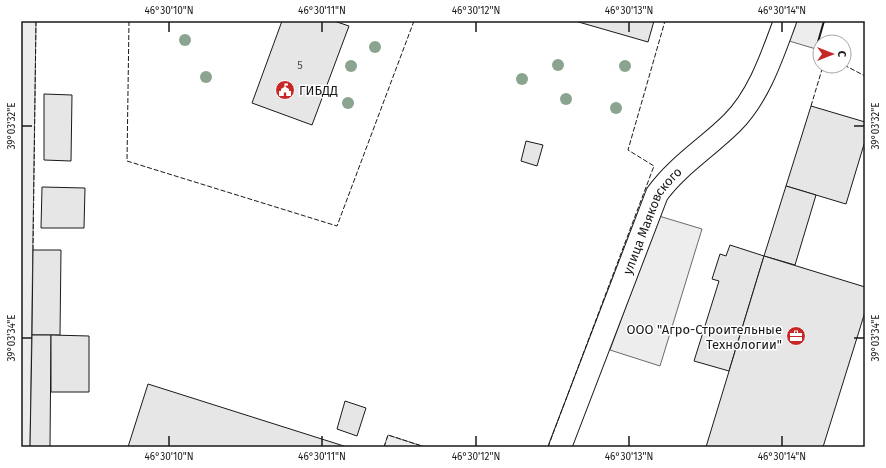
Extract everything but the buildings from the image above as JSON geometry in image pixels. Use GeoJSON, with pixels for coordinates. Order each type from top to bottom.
{"type":"FeatureCollection","features":[{"type":"Feature","properties":{"kind":"street","name":"улица Маяковского"},"geometry":{"type":"LineString","coordinates":[[560,447],[658,194],[667,181],[732,122],[748,104],[761,79],[785,21]]}},
{"type":"Feature","properties":{"kind":"shaded area"},"geometry":{"type":"Polygon","coordinates":[[[21,21],[36,21],[30,447],[21,447],[21,21]]]}},
{"type":"Feature","properties":{"kind":"shaded area"},"geometry":{"type":"Polygon","coordinates":[[[795,21],[824,21],[820,34],[812,34],[812,48],[789,41],[795,21]]]}},
{"type":"Feature","properties":{"kind":"shaded area"},"geometry":{"type":"Polygon","coordinates":[[[659,216],[702,229],[660,366],[610,350],[659,216]]]}},
{"type":"Feature","properties":{"kind":"shaded area"},"geometry":{"type":"Polygon","coordinates":[[[388,435],[425,447],[384,447],[388,435]]]}},
{"type":"Feature","properties":{"kind":"fence"},"geometry":{"type":"LineString","coordinates":[[33,250],[36,21]]}},
{"type":"Feature","properties":{"kind":"fence"},"geometry":{"type":"LineString","coordinates":[[129,21],[127,161],[337,226],[414,21]]}},
{"type":"Feature","properties":{"kind":"fence"},"geometry":{"type":"LineString","coordinates":[[548,447],[654,166],[628,150],[665,21]]}},
{"type":"Feature","properties":{"kind":"fence"},"geometry":{"type":"LineString","coordinates":[[852,69],[865,76]]}},
{"type":"Feature","properties":{"kind":"fence"},"geometry":{"type":"LineString","coordinates":[[811,106],[821,74]]}},
{"type":"Feature","properties":{"kind":"fence"},"geometry":{"type":"LineString","coordinates":[[384,447],[388,435],[425,447]]}},
{"type":"Feature","properties":{"kind":"wall"},"geometry":{"type":"LineString","coordinates":[[820,34],[824,21]]}},
{"type":"Feature","properties":{"kind":"place","name":"ГИБДД"},"geometry":{"type":"Point","coordinates":[285,90]}},
{"type":"Feature","properties":{"kind":"place","name":"ООО \"Агро-Строительные Технологии\""},"geometry":{"type":"Point","coordinates":[796,336]}}]}
